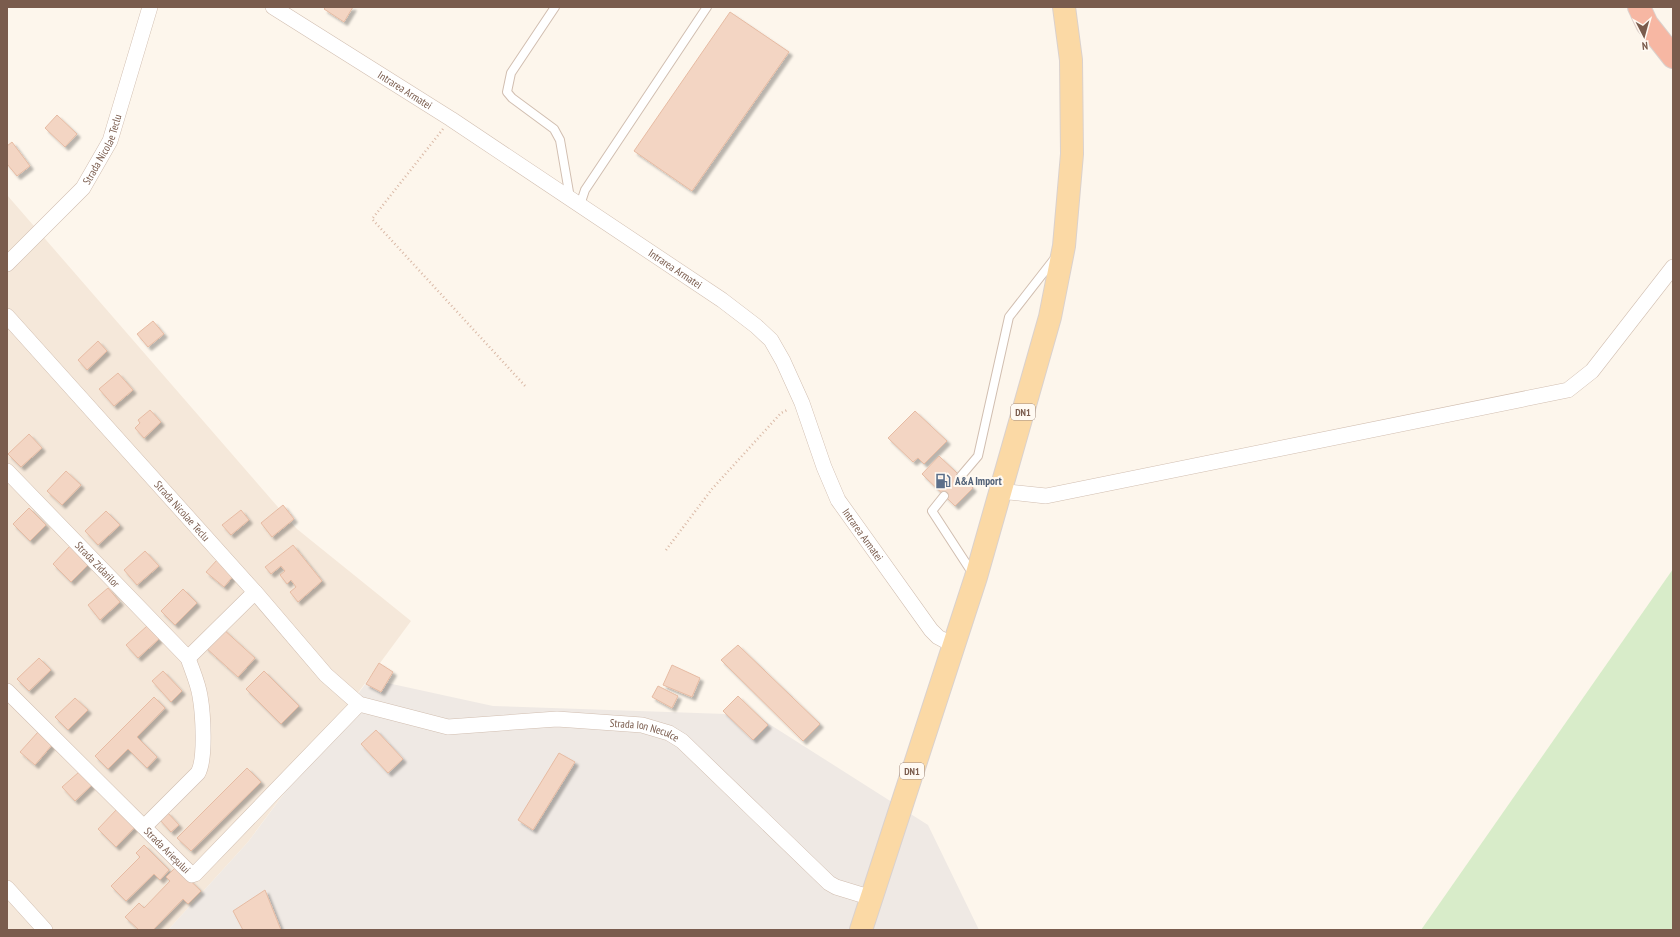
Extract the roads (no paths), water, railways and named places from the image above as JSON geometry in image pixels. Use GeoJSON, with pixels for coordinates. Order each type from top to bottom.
{"type":"FeatureCollection","features":[{"type":"Feature","properties":{"kind":"highway"},"geometry":{"type":"LineString","coordinates":[[1639,7],[1658,39],[1673,57]]}},
{"type":"Feature","properties":{"kind":"main road","name":"DN1"},"geometry":{"type":"LineString","coordinates":[[861,930],[976,577],[1050,317],[1064,246],[1072,154],[1070,60],[1064,7]]}},
{"type":"Feature","properties":{"kind":"street","name":"Strada Nicolae Teclu"},"geometry":{"type":"LineString","coordinates":[[7,264],[83,188],[110,141],[150,7]]}},
{"type":"Feature","properties":{"kind":"street","name":"Intrarea Armatei"},"geometry":{"type":"LineString","coordinates":[[273,7],[451,119],[722,300],[756,326],[771,340],[783,361],[802,403],[824,467],[838,500],[931,630],[938,637],[953,645]]}},
{"type":"Feature","properties":{"kind":"street"},"geometry":{"type":"LineString","coordinates":[[1000,491],[1046,496],[1568,390],[1592,371],[1673,266]]}},
{"type":"Feature","properties":{"kind":"street","name":"Strada Nicolae Teclu"},"geometry":{"type":"LineString","coordinates":[[7,316],[255,592],[326,675],[359,704]]}},
{"type":"Feature","properties":{"kind":"street","name":"Strada Zidarilor"},"geometry":{"type":"LineString","coordinates":[[7,472],[188,658],[200,695],[203,724],[202,766],[198,773],[144,827]]}},
{"type":"Feature","properties":{"kind":"street"},"geometry":{"type":"LineString","coordinates":[[188,658],[255,592]]}},
{"type":"Feature","properties":{"kind":"street","name":"Strada Arieșului"},"geometry":{"type":"LineString","coordinates":[[7,691],[190,874],[195,874],[359,704]]}},
{"type":"Feature","properties":{"kind":"street","name":"Strada Ion Neculce"},"geometry":{"type":"LineString","coordinates":[[359,704],[448,727],[557,719],[642,725],[669,733],[682,741],[836,887],[872,898]]}},
{"type":"Feature","properties":{"kind":"street"},"geometry":{"type":"LineString","coordinates":[[7,888],[45,930]]}},
{"type":"Feature","properties":{"kind":"lane"},"geometry":{"type":"LineString","coordinates":[[555,7],[511,73],[507,92],[512,98],[554,129],[560,140],[575,202]]}},
{"type":"Feature","properties":{"kind":"lane"},"geometry":{"type":"LineString","coordinates":[[575,202],[585,190],[707,7]]}},
{"type":"Feature","properties":{"kind":"lane"},"geometry":{"type":"LineString","coordinates":[[961,476],[978,456],[1009,317],[1064,246]]}},
{"type":"Feature","properties":{"kind":"lane"},"geometry":{"type":"LineString","coordinates":[[944,496],[932,511],[976,577]]}},
{"type":"Feature","properties":{"kind":"place","name":"A&A Import"},"geometry":{"type":"Point","coordinates":[943,481]}}]}
